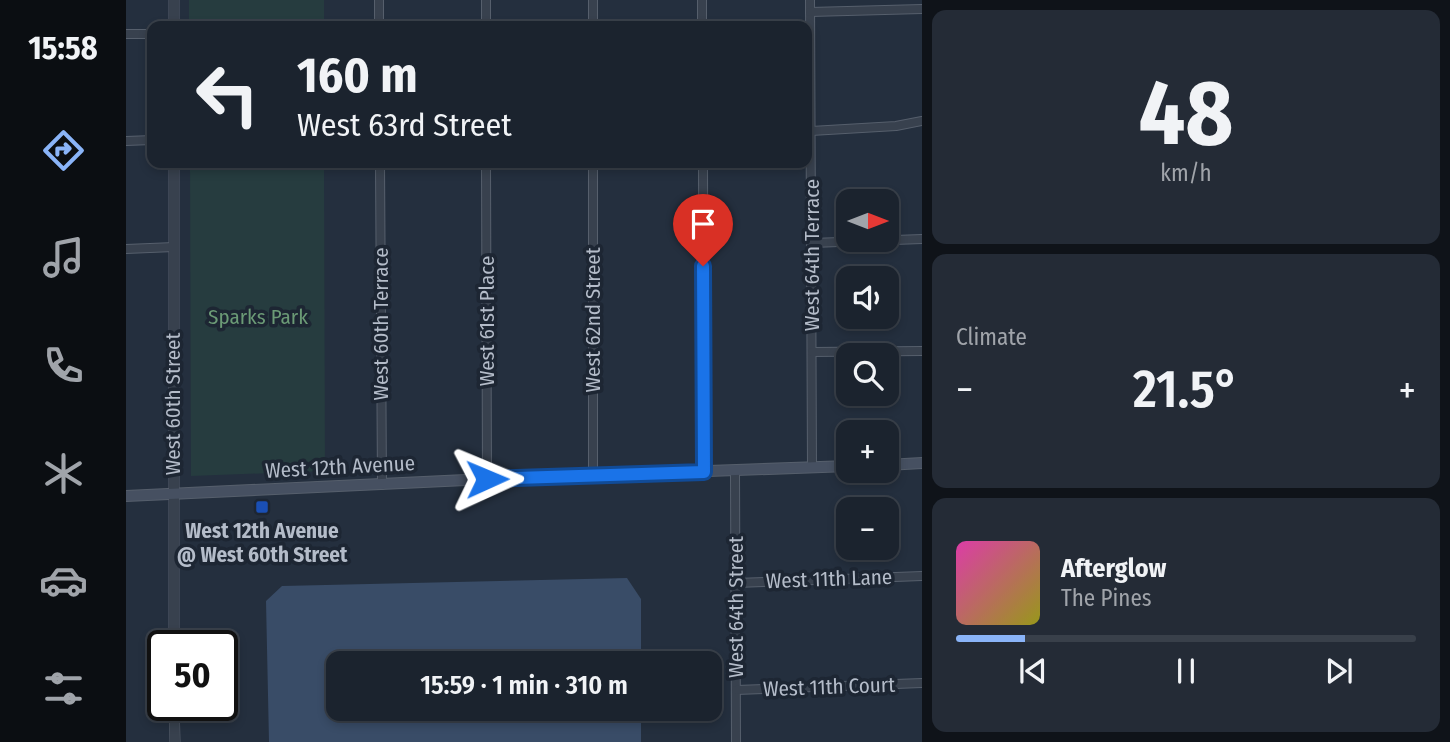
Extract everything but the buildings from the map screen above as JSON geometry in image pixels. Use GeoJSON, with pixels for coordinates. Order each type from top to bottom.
{"type":"FeatureCollection","features":[{"type":"Feature","properties":{"kind":"main road"},"geometry":{"type":"LineString","coordinates":[[899,464],[922,463]]}},
{"type":"Feature","properties":{"kind":"main road","name":"West 12th Avenue"},"geometry":{"type":"LineString","coordinates":[[126,496],[487,479],[836,467]]}},
{"type":"Feature","properties":{"kind":"street"},"geometry":{"type":"LineString","coordinates":[[174,0],[174,21]]}},
{"type":"Feature","properties":{"kind":"street"},"geometry":{"type":"LineString","coordinates":[[379,0],[379,21]]}},
{"type":"Feature","properties":{"kind":"street"},"geometry":{"type":"LineString","coordinates":[[486,0],[486,21]]}},
{"type":"Feature","properties":{"kind":"street"},"geometry":{"type":"LineString","coordinates":[[593,0],[593,21]]}},
{"type":"Feature","properties":{"kind":"street"},"geometry":{"type":"LineString","coordinates":[[702,0],[702,21]]}},
{"type":"Feature","properties":{"kind":"street","name":"West 64th Terrace"},"geometry":{"type":"LineString","coordinates":[[810,0],[810,21]]}},
{"type":"Feature","properties":{"kind":"street"},"geometry":{"type":"LineString","coordinates":[[810,12],[922,9]]}},
{"type":"Feature","properties":{"kind":"street"},"geometry":{"type":"LineString","coordinates":[[126,34],[147,34]]}},
{"type":"Feature","properties":{"kind":"street"},"geometry":{"type":"LineString","coordinates":[[812,131],[922,121]]}},
{"type":"Feature","properties":{"kind":"street"},"geometry":{"type":"LineString","coordinates":[[126,141],[147,140]]}},
{"type":"Feature","properties":{"kind":"street","name":"West 60th Street"},"geometry":{"type":"LineString","coordinates":[[174,168],[174,630]]}},
{"type":"Feature","properties":{"kind":"street","name":"West 60th Terrace"},"geometry":{"type":"LineString","coordinates":[[380,168],[382,485]]}},
{"type":"Feature","properties":{"kind":"street","name":"West 61st Place"},"geometry":{"type":"LineString","coordinates":[[486,168],[487,479]]}},
{"type":"Feature","properties":{"kind":"street","name":"West 62nd Street"},"geometry":{"type":"LineString","coordinates":[[593,168],[593,477]]}},
{"type":"Feature","properties":{"kind":"street"},"geometry":{"type":"LineString","coordinates":[[703,168],[704,472]]}},
{"type":"Feature","properties":{"kind":"street","name":"West 64th Terrace"},"geometry":{"type":"LineString","coordinates":[[811,168],[812,468]]}},
{"type":"Feature","properties":{"kind":"street"},"geometry":{"type":"LineString","coordinates":[[811,243],[922,239]]}},
{"type":"Feature","properties":{"kind":"street"},"geometry":{"type":"LineString","coordinates":[[126,249],[174,247]]}},
{"type":"Feature","properties":{"kind":"street"},"geometry":{"type":"LineString","coordinates":[[812,352],[922,351]]}},
{"type":"Feature","properties":{"kind":"street","name":"West 64th Street"},"geometry":{"type":"LineString","coordinates":[[735,471],[736,742]]}},
{"type":"Feature","properties":{"kind":"street","name":"West 11th Lane"},"geometry":{"type":"LineString","coordinates":[[736,583],[922,576]]}},
{"type":"Feature","properties":{"kind":"street","name":"West 11th Court"},"geometry":{"type":"LineString","coordinates":[[736,690],[922,683]]}},
{"type":"Feature","properties":{"kind":"street"},"geometry":{"type":"LineString","coordinates":[[174,721],[175,742]]}},
{"type":"Feature","properties":{"kind":"green space"},"geometry":{"type":"Polygon","coordinates":[[[189,0],[324,0],[324,21],[189,21],[189,0]]]}},
{"type":"Feature","properties":{"kind":"green space","name":"Sparks Park"},"geometry":{"type":"Polygon","coordinates":[[[190,168],[324,168],[325,471],[191,476],[190,168]]]}},
{"type":"Feature","properties":{"kind":"water"},"geometry":{"type":"Polygon","coordinates":[[[627,578],[641,599],[641,651],[326,651],[326,721],[641,721],[641,742],[269,742],[266,601],[282,586],[627,578]]]}},
{"type":"Feature","properties":{"kind":"place","name":"West 12th Avenue @ West 60th Street"},"geometry":{"type":"Point","coordinates":[262,507]}},
{"type":"Feature","properties":{"kind":"route"},"geometry":{"type":"LineString","coordinates":[[487,479],[704,472],[703,266]]}}]}
